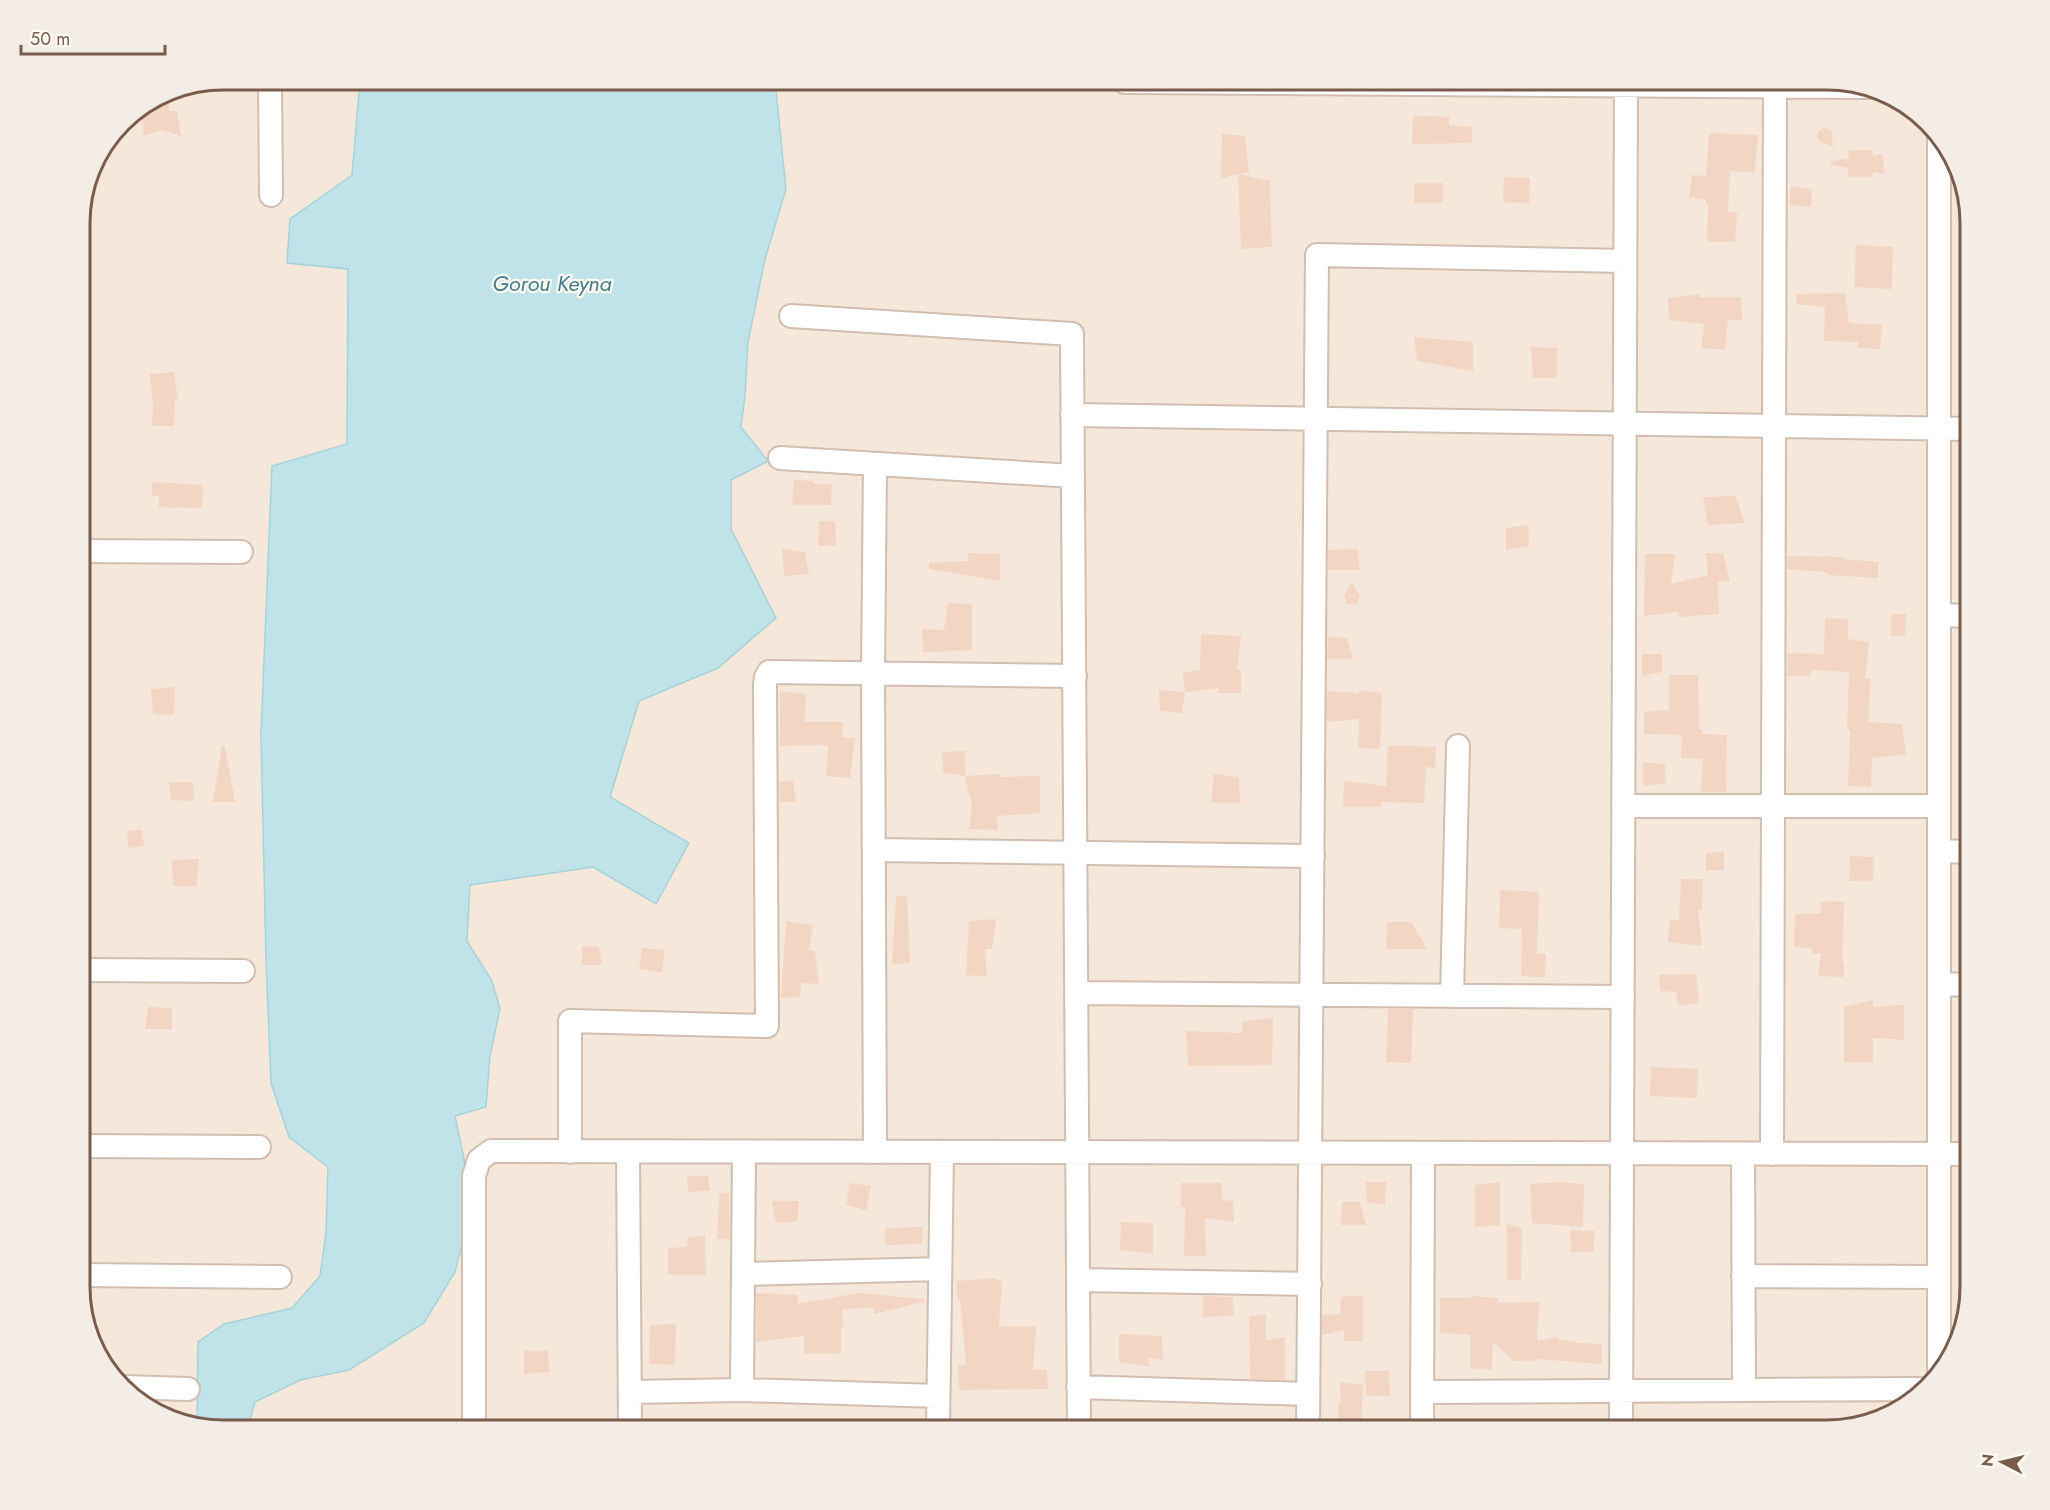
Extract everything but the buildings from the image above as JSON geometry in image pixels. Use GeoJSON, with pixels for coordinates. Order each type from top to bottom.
{"type":"FeatureCollection","features":[{"type":"Feature","properties":{"kind":"street"},"geometry":{"type":"LineString","coordinates":[[270,90],[271,195]]}},
{"type":"Feature","properties":{"kind":"street"},"geometry":{"type":"LineString","coordinates":[[1621,1420],[1627,90]]}},
{"type":"Feature","properties":{"kind":"street"},"geometry":{"type":"LineString","coordinates":[[1772,1154],[1775,90]]}},
{"type":"Feature","properties":{"kind":"street"},"geometry":{"type":"LineString","coordinates":[[1939,151],[1939,1359]]}},
{"type":"Feature","properties":{"kind":"street"},"geometry":{"type":"LineString","coordinates":[[1308,1420],[1317,255],[1625,261]]}},
{"type":"Feature","properties":{"kind":"street"},"geometry":{"type":"LineString","coordinates":[[791,316],[1072,334],[1079,1420]]}},
{"type":"Feature","properties":{"kind":"street"},"geometry":{"type":"LineString","coordinates":[[1072,415],[1960,429]]}},
{"type":"Feature","properties":{"kind":"street"},"geometry":{"type":"LineString","coordinates":[[780,458],[1073,476]]}},
{"type":"Feature","properties":{"kind":"street"},"geometry":{"type":"LineString","coordinates":[[875,464],[873,673],[875,1152]]}},
{"type":"Feature","properties":{"kind":"street"},"geometry":{"type":"LineString","coordinates":[[90,551],[241,552]]}},
{"type":"Feature","properties":{"kind":"street"},"geometry":{"type":"LineString","coordinates":[[1939,615],[1960,616]]}},
{"type":"Feature","properties":{"kind":"street"},"geometry":{"type":"LineString","coordinates":[[570,1152],[570,1021],[767,1026],[766,677],[769,672],[1075,676]]}},
{"type":"Feature","properties":{"kind":"street"},"geometry":{"type":"LineString","coordinates":[[1452,996],[1458,746]]}},
{"type":"Feature","properties":{"kind":"street"},"geometry":{"type":"LineString","coordinates":[[1623,806],[1939,806]]}},
{"type":"Feature","properties":{"kind":"street"},"geometry":{"type":"LineString","coordinates":[[874,850],[1313,856]]}},
{"type":"Feature","properties":{"kind":"street"},"geometry":{"type":"LineString","coordinates":[[1939,851],[1960,852]]}},
{"type":"Feature","properties":{"kind":"street"},"geometry":{"type":"LineString","coordinates":[[90,970],[243,971]]}},
{"type":"Feature","properties":{"kind":"street"},"geometry":{"type":"LineString","coordinates":[[1939,984],[1960,985]]}},
{"type":"Feature","properties":{"kind":"street"},"geometry":{"type":"LineString","coordinates":[[1076,993],[1623,997]]}},
{"type":"Feature","properties":{"kind":"street"},"geometry":{"type":"LineString","coordinates":[[90,1146],[260,1147]]}},
{"type":"Feature","properties":{"kind":"street"},"geometry":{"type":"LineString","coordinates":[[474,1420],[474,1176],[479,1160],[491,1151],[1960,1154]]}},
{"type":"Feature","properties":{"kind":"street"},"geometry":{"type":"LineString","coordinates":[[628,1152],[630,1420]]}},
{"type":"Feature","properties":{"kind":"street"},"geometry":{"type":"LineString","coordinates":[[742,1390],[744,1152]]}},
{"type":"Feature","properties":{"kind":"street"},"geometry":{"type":"LineString","coordinates":[[938,1420],[942,1152]]}},
{"type":"Feature","properties":{"kind":"street"},"geometry":{"type":"LineString","coordinates":[[1422,1420],[1423,1153]]}},
{"type":"Feature","properties":{"kind":"street"},"geometry":{"type":"LineString","coordinates":[[1743,1154],[1744,1390]]}},
{"type":"Feature","properties":{"kind":"street"},"geometry":{"type":"LineString","coordinates":[[743,1274],[940,1269]]}},
{"type":"Feature","properties":{"kind":"street"},"geometry":{"type":"LineString","coordinates":[[90,1275],[280,1277]]}},
{"type":"Feature","properties":{"kind":"street"},"geometry":{"type":"LineString","coordinates":[[1743,1276],[1939,1277]]}},
{"type":"Feature","properties":{"kind":"street"},"geometry":{"type":"LineString","coordinates":[[1078,1280],[1310,1284]]}},
{"type":"Feature","properties":{"kind":"street"},"geometry":{"type":"LineString","coordinates":[[135,1387],[188,1389]]}},
{"type":"Feature","properties":{"kind":"street"},"geometry":{"type":"LineString","coordinates":[[1078,1387],[1308,1394]]}},
{"type":"Feature","properties":{"kind":"street"},"geometry":{"type":"LineString","coordinates":[[1422,1392],[1912,1389]]}},
{"type":"Feature","properties":{"kind":"street"},"geometry":{"type":"LineString","coordinates":[[630,1392],[742,1390],[938,1396]]}},
{"type":"Feature","properties":{"kind":"shaded area"},"geometry":{"type":"Polygon","coordinates":[[[359,90],[352,175],[290,220],[287,263],[348,268],[347,444],[272,466],[261,733],[271,1083],[289,1137],[328,1167],[326,1232],[320,1276],[292,1308],[224,1324],[198,1342],[197,1417],[180,1413],[156,1402],[142,1393],[123,1375],[100,1338],[90,1296],[90,214],[100,172],[112,149],[135,123],[164,104],[180,97],[206,91],[359,90]]]}},
{"type":"Feature","properties":{"kind":"shaded area"},"geometry":{"type":"Polygon","coordinates":[[[776,90],[1836,90],[1870,97],[1886,104],[1908,117],[1927,135],[1938,149],[1953,180],[1960,223],[1960,1287],[1953,1330],[1946,1346],[1933,1368],[1915,1387],[1901,1398],[1870,1413],[1827,1420],[250,1420],[255,1402],[300,1380],[349,1370],[467,1173],[455,1116],[490,1056],[500,1009],[492,981],[467,941],[470,885],[593,867],[656,904],[664,827],[610,797],[639,701],[718,668],[776,618],[731,530],[731,480],[745,396],[748,342],[765,259],[786,189],[776,90]]]}},
{"type":"Feature","properties":{"kind":"water","name":"Gorou Keyna"},"geometry":{"type":"Polygon","coordinates":[[[359,90],[776,90],[786,189],[765,259],[748,342],[741,427],[768,461],[731,480],[731,529],[776,618],[718,668],[639,701],[610,797],[689,843],[656,904],[593,867],[470,885],[467,941],[492,981],[500,1009],[490,1056],[486,1107],[455,1116],[467,1173],[466,1229],[455,1272],[424,1323],[349,1370],[300,1380],[255,1402],[250,1420],[206,1419],[197,1417],[198,1342],[224,1324],[292,1308],[320,1276],[326,1232],[328,1167],[289,1137],[271,1083],[261,733],[272,466],[347,444],[348,269],[287,263],[290,219],[352,175],[359,90]]]}}]}
